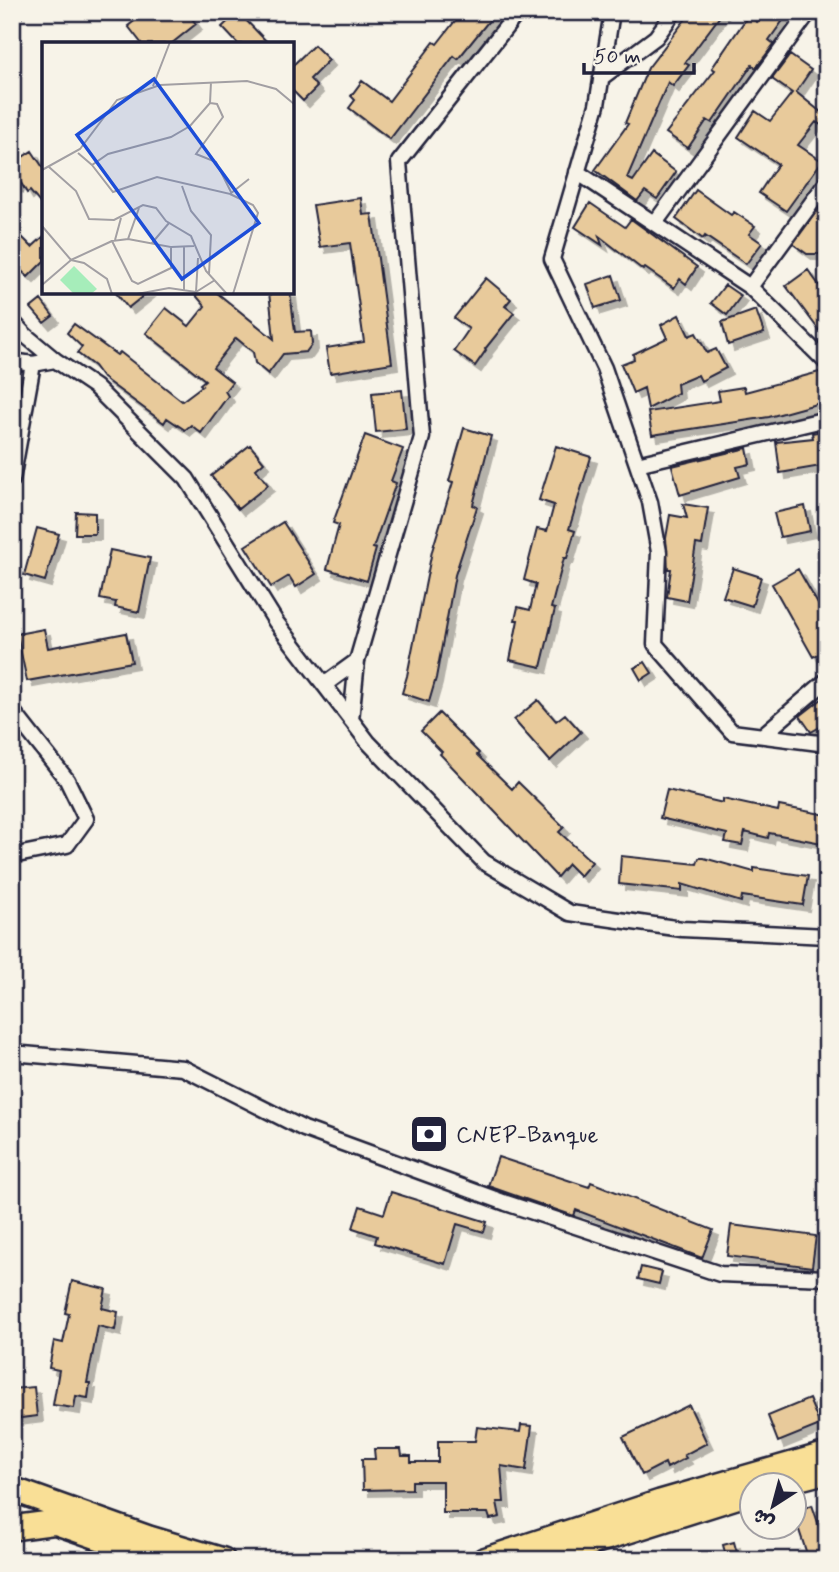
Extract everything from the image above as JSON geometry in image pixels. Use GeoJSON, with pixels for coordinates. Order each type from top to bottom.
{"type":"FeatureCollection","features":[{"type":"Feature","properties":{"kind":"main road"},"geometry":{"type":"LineString","coordinates":[[484,1560],[660,1502],[827,1454]]}},
{"type":"Feature","properties":{"kind":"main road"},"geometry":{"type":"LineString","coordinates":[[808,1476],[827,1471]]}},
{"type":"Feature","properties":{"kind":"main road"},"geometry":{"type":"LineString","coordinates":[[13,1494],[57,1522],[164,1560]]}},
{"type":"Feature","properties":{"kind":"main road"},"geometry":{"type":"LineString","coordinates":[[13,1494],[223,1560]]}},
{"type":"Feature","properties":{"kind":"main road"},"geometry":{"type":"LineString","coordinates":[[537,1560],[738,1496]]}},
{"type":"Feature","properties":{"kind":"main road"},"geometry":{"type":"LineString","coordinates":[[12,1528],[57,1522]]}},
{"type":"Feature","properties":{"kind":"street"},"geometry":{"type":"LineString","coordinates":[[351,720],[357,661],[422,437],[399,162],[518,12]]}},
{"type":"Feature","properties":{"kind":"street"},"geometry":{"type":"LineString","coordinates":[[612,12],[597,105],[552,259],[604,368],[650,502],[659,552],[655,644],[732,732],[827,744]]}},
{"type":"Feature","properties":{"kind":"street"},"geometry":{"type":"LineString","coordinates":[[601,78],[656,37],[674,12]]}},
{"type":"Feature","properties":{"kind":"street"},"geometry":{"type":"LineString","coordinates":[[655,223],[808,12]]}},
{"type":"Feature","properties":{"kind":"street"},"geometry":{"type":"LineString","coordinates":[[577,172],[750,287],[827,363]]}},
{"type":"Feature","properties":{"kind":"street"},"geometry":{"type":"LineString","coordinates":[[750,287],[827,182]]}},
{"type":"Feature","properties":{"kind":"street"},"geometry":{"type":"LineString","coordinates":[[12,321],[24,335],[95,387],[187,479],[276,622],[368,742],[484,862],[570,913],[682,929],[827,936]]}},
{"type":"Feature","properties":{"kind":"street"},"geometry":{"type":"LineString","coordinates":[[12,361],[33,364],[55,359]]}},
{"type":"Feature","properties":{"kind":"street"},"geometry":{"type":"LineString","coordinates":[[12,480],[33,364]]}},
{"type":"Feature","properties":{"kind":"street"},"geometry":{"type":"LineString","coordinates":[[637,464],[827,419]]}},
{"type":"Feature","properties":{"kind":"street"},"geometry":{"type":"LineString","coordinates":[[324,685],[357,661]]}},
{"type":"Feature","properties":{"kind":"street"},"geometry":{"type":"LineString","coordinates":[[763,735],[827,680]]}},
{"type":"Feature","properties":{"kind":"street"},"geometry":{"type":"LineString","coordinates":[[12,710],[67,780],[86,819],[67,845],[12,856]]}},
{"type":"Feature","properties":{"kind":"street"},"geometry":{"type":"LineString","coordinates":[[12,1053],[183,1068],[304,1129],[506,1203],[720,1274],[827,1278]]}},
{"type":"Feature","properties":{"kind":"building"},"geometry":{"type":"Polygon","coordinates":[[[146,12],[187,12],[196,24],[174,42],[140,42],[128,26],[146,12]]]}},
{"type":"Feature","properties":{"kind":"building"},"geometry":{"type":"Polygon","coordinates":[[[238,12],[267,42],[236,42],[222,27],[238,12]]]}},
{"type":"Feature","properties":{"kind":"building"},"geometry":{"type":"Polygon","coordinates":[[[462,12],[496,12],[458,59],[454,56],[390,139],[349,108],[355,100],[351,96],[362,81],[389,101],[434,42],[437,44],[462,12]]]}},
{"type":"Feature","properties":{"kind":"building"},"geometry":{"type":"Polygon","coordinates":[[[691,12],[723,12],[685,63],[689,65],[673,86],[668,82],[627,178],[633,181],[652,154],[676,172],[657,199],[645,191],[637,201],[595,170],[628,124],[625,123],[648,68],[691,12]]]}},
{"type":"Feature","properties":{"kind":"building"},"geometry":{"type":"Polygon","coordinates":[[[764,12],[789,12],[769,40],[774,44],[756,68],[752,65],[712,123],[707,120],[688,148],[666,133],[715,70],[712,68],[748,16],[757,22],[764,12]]]}},
{"type":"Feature","properties":{"kind":"building"},"geometry":{"type":"Polygon","coordinates":[[[314,45],[329,60],[310,79],[317,87],[303,101],[294,92],[294,64],[314,45]]]}},
{"type":"Feature","properties":{"kind":"building"},"geometry":{"type":"Polygon","coordinates":[[[790,55],[811,70],[796,92],[827,117],[821,125],[816,122],[798,145],[822,161],[786,211],[759,193],[778,164],[738,137],[755,111],[770,121],[792,93],[772,79],[790,55]]]}},
{"type":"Feature","properties":{"kind":"building"},"geometry":{"type":"Polygon","coordinates":[[[32,151],[42,166],[42,206],[30,191],[27,193],[21,183],[12,189],[12,164],[32,151]]]}},
{"type":"Feature","properties":{"kind":"building"},"geometry":{"type":"Polygon","coordinates":[[[696,190],[731,215],[734,212],[755,226],[749,234],[762,243],[746,264],[705,236],[703,239],[676,219],[696,190]]]}},
{"type":"Feature","properties":{"kind":"building"},"geometry":{"type":"Polygon","coordinates":[[[361,198],[363,215],[372,214],[392,363],[330,373],[326,348],[364,342],[350,243],[320,247],[313,205],[361,198]]]}},
{"type":"Feature","properties":{"kind":"building"},"geometry":{"type":"Polygon","coordinates":[[[590,203],[625,227],[631,219],[697,267],[686,284],[680,279],[674,288],[645,268],[643,270],[599,236],[602,245],[575,227],[590,203]]]}},
{"type":"Feature","properties":{"kind":"building"},"geometry":{"type":"Polygon","coordinates":[[[820,207],[827,212],[827,248],[823,254],[807,254],[793,244],[820,207]]]}},
{"type":"Feature","properties":{"kind":"building"},"geometry":{"type":"Polygon","coordinates":[[[21,236],[32,247],[42,238],[42,263],[28,277],[12,262],[12,245],[21,236]]]}},
{"type":"Feature","properties":{"kind":"building"},"geometry":{"type":"Polygon","coordinates":[[[808,270],[827,296],[827,341],[786,286],[808,270]]]}},
{"type":"Feature","properties":{"kind":"building"},"geometry":{"type":"Polygon","coordinates":[[[613,275],[621,300],[595,308],[587,284],[613,275]]]}},
{"type":"Feature","properties":{"kind":"building"},"geometry":{"type":"Polygon","coordinates":[[[486,278],[511,299],[505,306],[514,313],[475,366],[454,351],[469,329],[454,318],[486,278]]]}},
{"type":"Feature","properties":{"kind":"building"},"geometry":{"type":"Polygon","coordinates":[[[725,285],[741,296],[727,315],[711,303],[725,285]]]}},
{"type":"Feature","properties":{"kind":"building"},"geometry":{"type":"Polygon","coordinates":[[[117,294],[146,294],[128,308],[117,294]]]}},
{"type":"Feature","properties":{"kind":"building"},"geometry":{"type":"Polygon","coordinates":[[[195,294],[218,294],[274,339],[269,294],[290,294],[295,332],[311,331],[312,344],[306,352],[283,354],[268,374],[255,363],[253,352],[236,338],[213,367],[232,382],[225,391],[228,396],[201,433],[191,425],[185,430],[167,418],[164,423],[103,378],[94,366],[77,353],[82,347],[67,333],[74,324],[117,355],[120,352],[182,401],[202,386],[200,384],[205,380],[146,333],[166,308],[189,326],[205,306],[195,294]]]}},
{"type":"Feature","properties":{"kind":"building"},"geometry":{"type":"Polygon","coordinates":[[[41,300],[53,316],[44,323],[31,308],[41,300]]]}},
{"type":"Feature","properties":{"kind":"building"},"geometry":{"type":"Polygon","coordinates":[[[756,310],[764,333],[728,345],[722,322],[756,310]]]}},
{"type":"Feature","properties":{"kind":"building"},"geometry":{"type":"Polygon","coordinates":[[[679,315],[689,336],[696,333],[707,353],[716,349],[726,368],[701,381],[698,375],[677,384],[678,393],[648,409],[644,388],[633,393],[621,364],[634,359],[633,354],[667,338],[661,325],[679,315]]]}},
{"type":"Feature","properties":{"kind":"building"},"geometry":{"type":"Polygon","coordinates":[[[823,371],[827,380],[827,401],[769,417],[652,435],[648,412],[720,401],[718,391],[744,387],[745,392],[823,371]]]}},
{"type":"Feature","properties":{"kind":"building"},"geometry":{"type":"Polygon","coordinates":[[[402,390],[406,429],[376,432],[372,393],[402,390]]]}},
{"type":"Feature","properties":{"kind":"building"},"geometry":{"type":"Polygon","coordinates":[[[464,428],[491,436],[473,505],[477,507],[455,575],[429,702],[402,693],[432,551],[453,482],[449,481],[464,428]]]}},
{"type":"Feature","properties":{"kind":"building"},"geometry":{"type":"Polygon","coordinates":[[[827,430],[827,465],[780,473],[776,442],[813,438],[812,433],[827,430]]]}},
{"type":"Feature","properties":{"kind":"building"},"geometry":{"type":"Polygon","coordinates":[[[365,435],[403,449],[391,481],[396,483],[373,548],[376,549],[367,581],[327,569],[339,525],[333,523],[365,435]]]}},
{"type":"Feature","properties":{"kind":"building"},"geometry":{"type":"Polygon","coordinates":[[[250,445],[264,462],[256,469],[268,485],[238,509],[211,476],[250,445]]]}},
{"type":"Feature","properties":{"kind":"building"},"geometry":{"type":"Polygon","coordinates":[[[556,446],[591,457],[569,529],[575,531],[567,558],[564,558],[551,608],[555,609],[541,667],[510,660],[518,607],[530,610],[536,584],[524,580],[537,529],[547,531],[554,505],[539,500],[556,446]]]}},
{"type":"Feature","properties":{"kind":"building"},"geometry":{"type":"Polygon","coordinates":[[[747,448],[750,464],[737,467],[740,477],[680,495],[672,466],[747,448]]]}},
{"type":"Feature","properties":{"kind":"building"},"geometry":{"type":"Polygon","coordinates":[[[683,504],[708,508],[702,545],[696,544],[687,601],[667,597],[671,569],[668,569],[666,538],[670,515],[687,518],[683,504]]]}},
{"type":"Feature","properties":{"kind":"building"},"geometry":{"type":"Polygon","coordinates":[[[805,506],[810,531],[780,537],[774,513],[805,506]]]}},
{"type":"Feature","properties":{"kind":"building"},"geometry":{"type":"Polygon","coordinates":[[[76,512],[95,513],[95,534],[75,534],[76,512]]]}},
{"type":"Feature","properties":{"kind":"building"},"geometry":{"type":"Polygon","coordinates":[[[283,522],[316,574],[296,587],[289,576],[271,587],[245,546],[283,522]]]}},
{"type":"Feature","properties":{"kind":"building"},"geometry":{"type":"Polygon","coordinates":[[[37,528],[59,534],[45,581],[24,575],[37,528]]]}},
{"type":"Feature","properties":{"kind":"building"},"geometry":{"type":"Polygon","coordinates":[[[110,550],[150,558],[139,612],[115,607],[116,602],[100,599],[110,550]]]}},
{"type":"Feature","properties":{"kind":"building"},"geometry":{"type":"Polygon","coordinates":[[[733,568],[761,577],[752,606],[723,597],[733,568]]]}},
{"type":"Feature","properties":{"kind":"building"},"geometry":{"type":"Polygon","coordinates":[[[798,569],[827,620],[827,650],[813,657],[772,584],[798,569]]]}},
{"type":"Feature","properties":{"kind":"building"},"geometry":{"type":"Polygon","coordinates":[[[44,629],[48,648],[126,633],[132,662],[27,681],[17,634],[44,629]]]}},
{"type":"Feature","properties":{"kind":"building"},"geometry":{"type":"Polygon","coordinates":[[[645,662],[652,673],[641,680],[634,668],[645,662]]]}},
{"type":"Feature","properties":{"kind":"building"},"geometry":{"type":"Polygon","coordinates":[[[827,695],[827,723],[811,732],[800,716],[827,695]]]}},
{"type":"Feature","properties":{"kind":"building"},"geometry":{"type":"Polygon","coordinates":[[[538,700],[556,721],[565,714],[581,732],[550,761],[514,720],[538,700]]]}},
{"type":"Feature","properties":{"kind":"building"},"geometry":{"type":"Polygon","coordinates":[[[439,713],[512,789],[518,782],[564,827],[559,832],[592,862],[580,876],[568,864],[557,877],[440,754],[442,752],[421,731],[439,713]]]}},
{"type":"Feature","properties":{"kind":"building"},"geometry":{"type":"Polygon","coordinates":[[[667,790],[723,803],[723,799],[778,811],[779,806],[827,815],[827,844],[769,833],[768,838],[745,832],[742,845],[725,842],[727,834],[660,818],[667,790]]]}},
{"type":"Feature","properties":{"kind":"building"},"geometry":{"type":"Polygon","coordinates":[[[621,856],[697,864],[699,858],[704,858],[754,872],[754,868],[808,876],[803,905],[742,896],[741,902],[682,884],[682,891],[619,884],[621,856]]]}},
{"type":"Feature","properties":{"kind":"building"},"geometry":{"type":"Polygon","coordinates":[[[498,1157],[589,1187],[591,1182],[713,1230],[702,1258],[576,1210],[574,1216],[488,1186],[498,1157]]]}},
{"type":"Feature","properties":{"kind":"building"},"geometry":{"type":"Polygon","coordinates":[[[391,1192],[487,1222],[484,1232],[457,1224],[445,1264],[375,1243],[377,1236],[353,1228],[360,1206],[384,1214],[391,1192]]]}},
{"type":"Feature","properties":{"kind":"building"},"geometry":{"type":"Polygon","coordinates":[[[731,1225],[816,1236],[812,1267],[727,1256],[731,1225]]]}},
{"type":"Feature","properties":{"kind":"building"},"geometry":{"type":"Polygon","coordinates":[[[641,1267],[662,1272],[659,1284],[638,1279],[641,1267]]]}},
{"type":"Feature","properties":{"kind":"building"},"geometry":{"type":"Polygon","coordinates":[[[72,1281],[106,1289],[102,1308],[118,1312],[115,1330],[98,1326],[87,1383],[90,1383],[88,1398],[76,1396],[74,1408],[53,1405],[59,1370],[49,1368],[54,1341],[63,1343],[69,1314],[65,1313],[72,1281]]]}},
{"type":"Feature","properties":{"kind":"building"},"geometry":{"type":"Polygon","coordinates":[[[34,1387],[37,1416],[12,1419],[12,1389],[34,1387]]]}},
{"type":"Feature","properties":{"kind":"building"},"geometry":{"type":"Polygon","coordinates":[[[809,1399],[820,1425],[778,1442],[768,1416],[809,1399]]]}},
{"type":"Feature","properties":{"kind":"building"},"geometry":{"type":"Polygon","coordinates":[[[689,1405],[707,1443],[667,1468],[665,1463],[642,1475],[623,1437],[689,1405]]]}},
{"type":"Feature","properties":{"kind":"building"},"geometry":{"type":"Polygon","coordinates":[[[521,1425],[532,1426],[526,1470],[501,1466],[504,1502],[497,1502],[500,1517],[490,1519],[488,1513],[443,1513],[443,1481],[412,1481],[412,1489],[363,1490],[362,1459],[375,1459],[374,1449],[401,1449],[402,1456],[411,1456],[411,1462],[438,1462],[438,1441],[475,1441],[477,1427],[520,1432],[521,1425]]]}},
{"type":"Feature","properties":{"kind":"building"},"geometry":{"type":"Polygon","coordinates":[[[812,1505],[827,1549],[827,1560],[809,1560],[802,1540],[808,1540],[808,1507],[812,1505]]]}},
{"type":"Feature","properties":{"kind":"building"},"geometry":{"type":"Polygon","coordinates":[[[734,1542],[739,1560],[727,1560],[723,1545],[734,1542]]]}},
{"type":"Feature","properties":{"kind":"place","name":"CNEP-Banque"},"geometry":{"type":"Point","coordinates":[429,1134]}}]}
